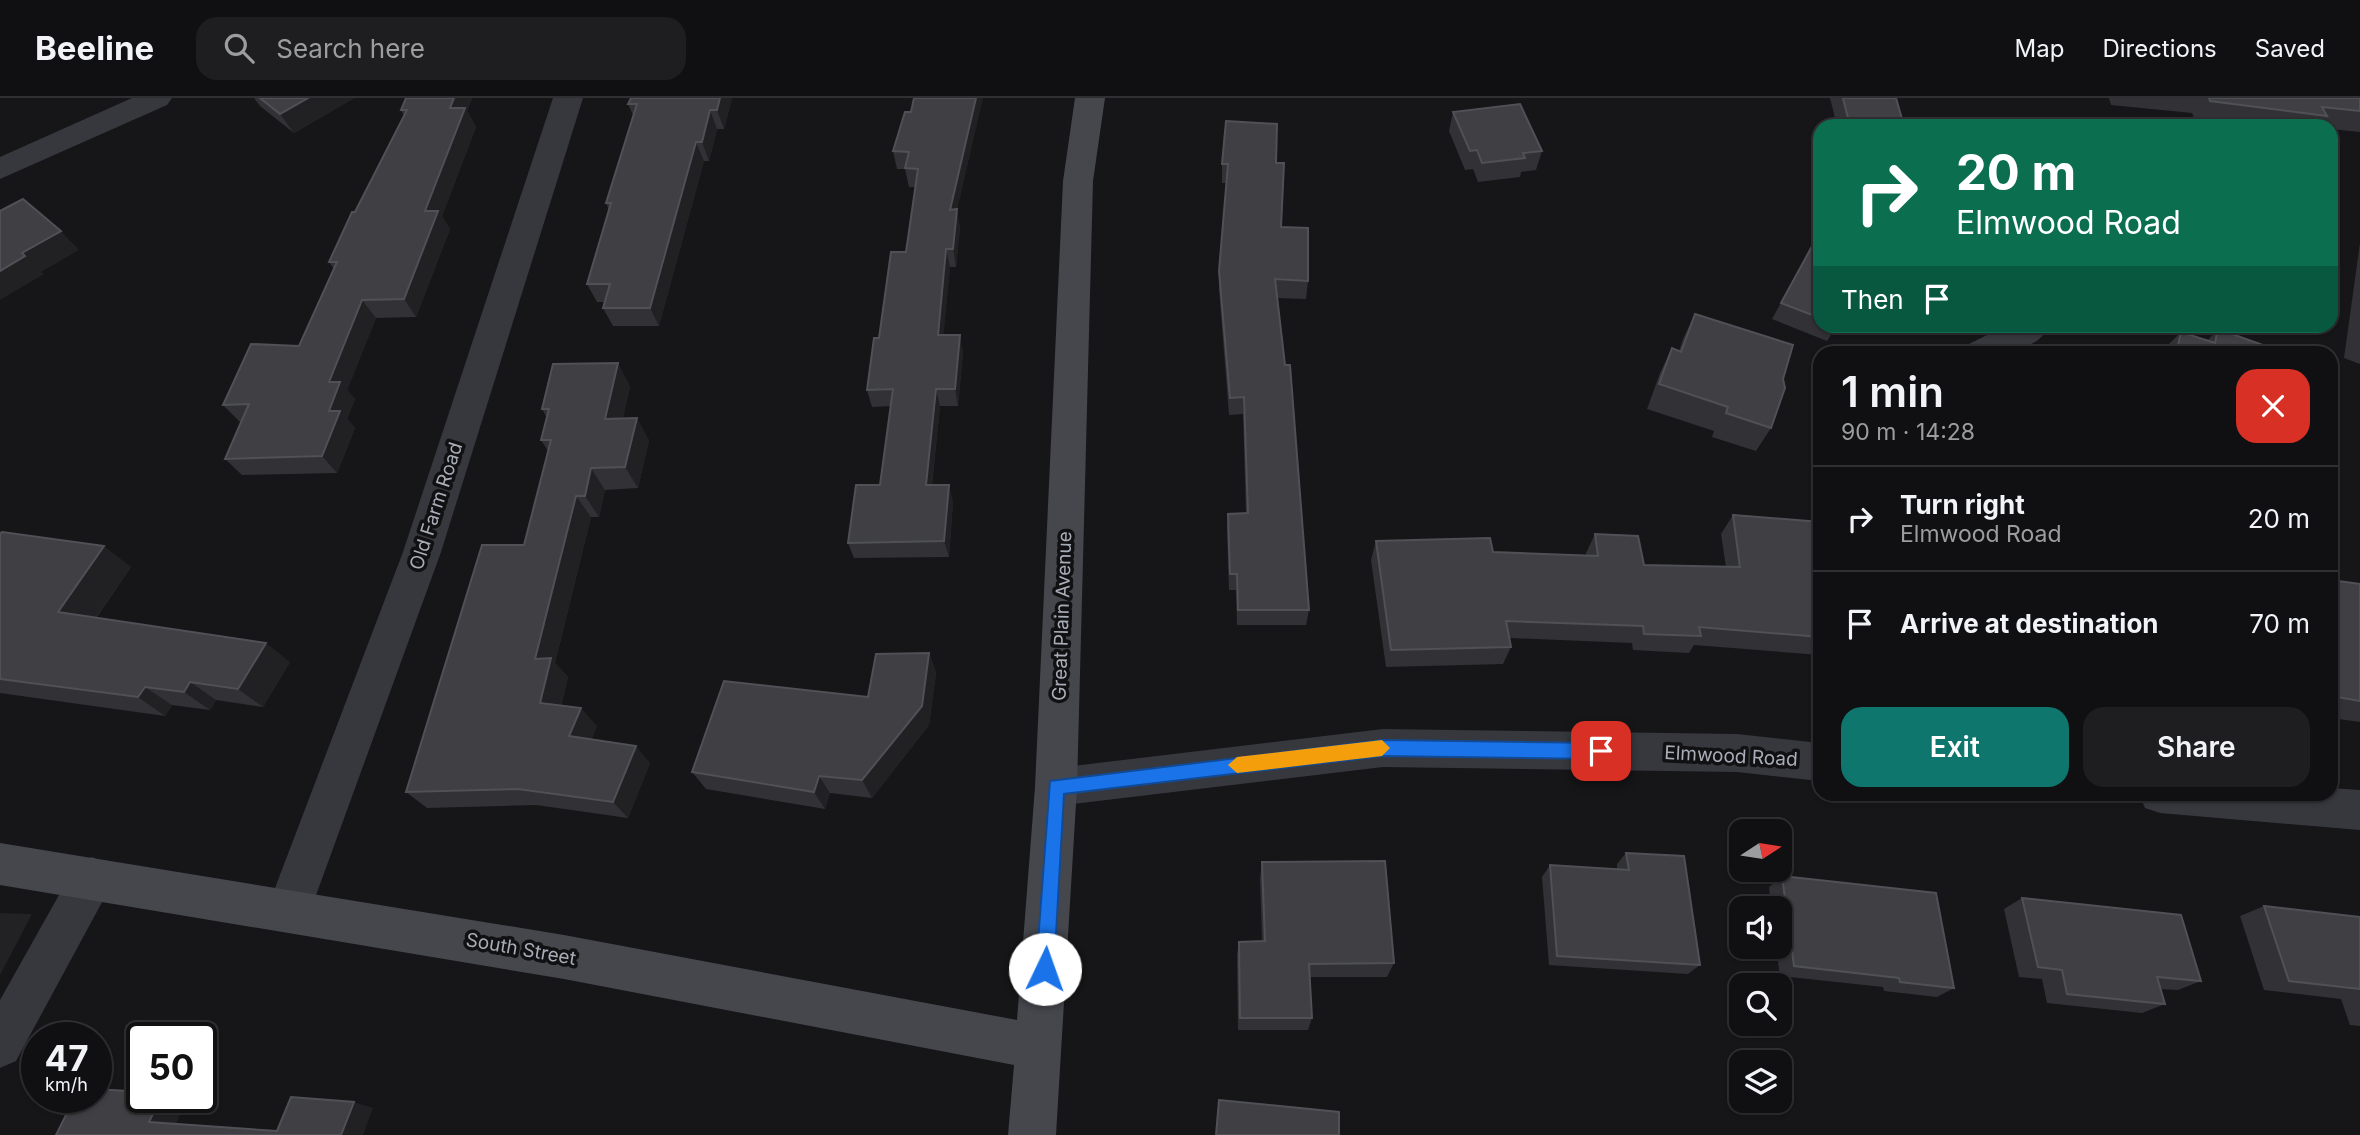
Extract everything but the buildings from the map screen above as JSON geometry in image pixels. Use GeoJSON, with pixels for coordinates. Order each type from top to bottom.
{"type":"FeatureCollection","features":[{"type":"Feature","properties":{"kind":"main road","name":"Great Plain Avenue"},"geometry":{"type":"LineString","coordinates":[[1032,1135],[1056,787],[1078,181],[1090,98]]}},
{"type":"Feature","properties":{"kind":"main road","name":"South Street"},"geometry":{"type":"LineString","coordinates":[[0,864],[289,909],[564,957],[1040,1047]]}},
{"type":"Feature","properties":{"kind":"street"},"geometry":{"type":"LineString","coordinates":[[0,169],[157,98]]}},
{"type":"Feature","properties":{"kind":"street","name":"Old Farm Road"},"geometry":{"type":"LineString","coordinates":[[289,909],[422,552],[568,98]]}},
{"type":"Feature","properties":{"kind":"street"},"geometry":{"type":"LineString","coordinates":[[1994,346],[2020,333]]}},
{"type":"Feature","properties":{"kind":"street","name":"Elmwood Road"},"geometry":{"type":"LineString","coordinates":[[1056,787],[1383,748],[1737,753],[1813,761]]}},
{"type":"Feature","properties":{"kind":"street"},"geometry":{"type":"LineString","coordinates":[[2248,801],[2360,810]]}},
{"type":"Feature","properties":{"kind":"street"},"geometry":{"type":"LineString","coordinates":[[0,1045],[92,878]]}},
{"type":"Feature","properties":{"kind":"shaded area"},"geometry":{"type":"Polygon","coordinates":[[[0,913],[32,914],[0,975],[0,913]]]}},
{"type":"Feature","properties":{"kind":"slow traffic"},"geometry":{"type":"LineString","coordinates":[[1237,765],[1382,748]]}},
{"type":"Feature","properties":{"kind":"route"},"geometry":{"type":"LineString","coordinates":[[1045,969],[1056,787],[1383,748],[1601,751]]}}]}
